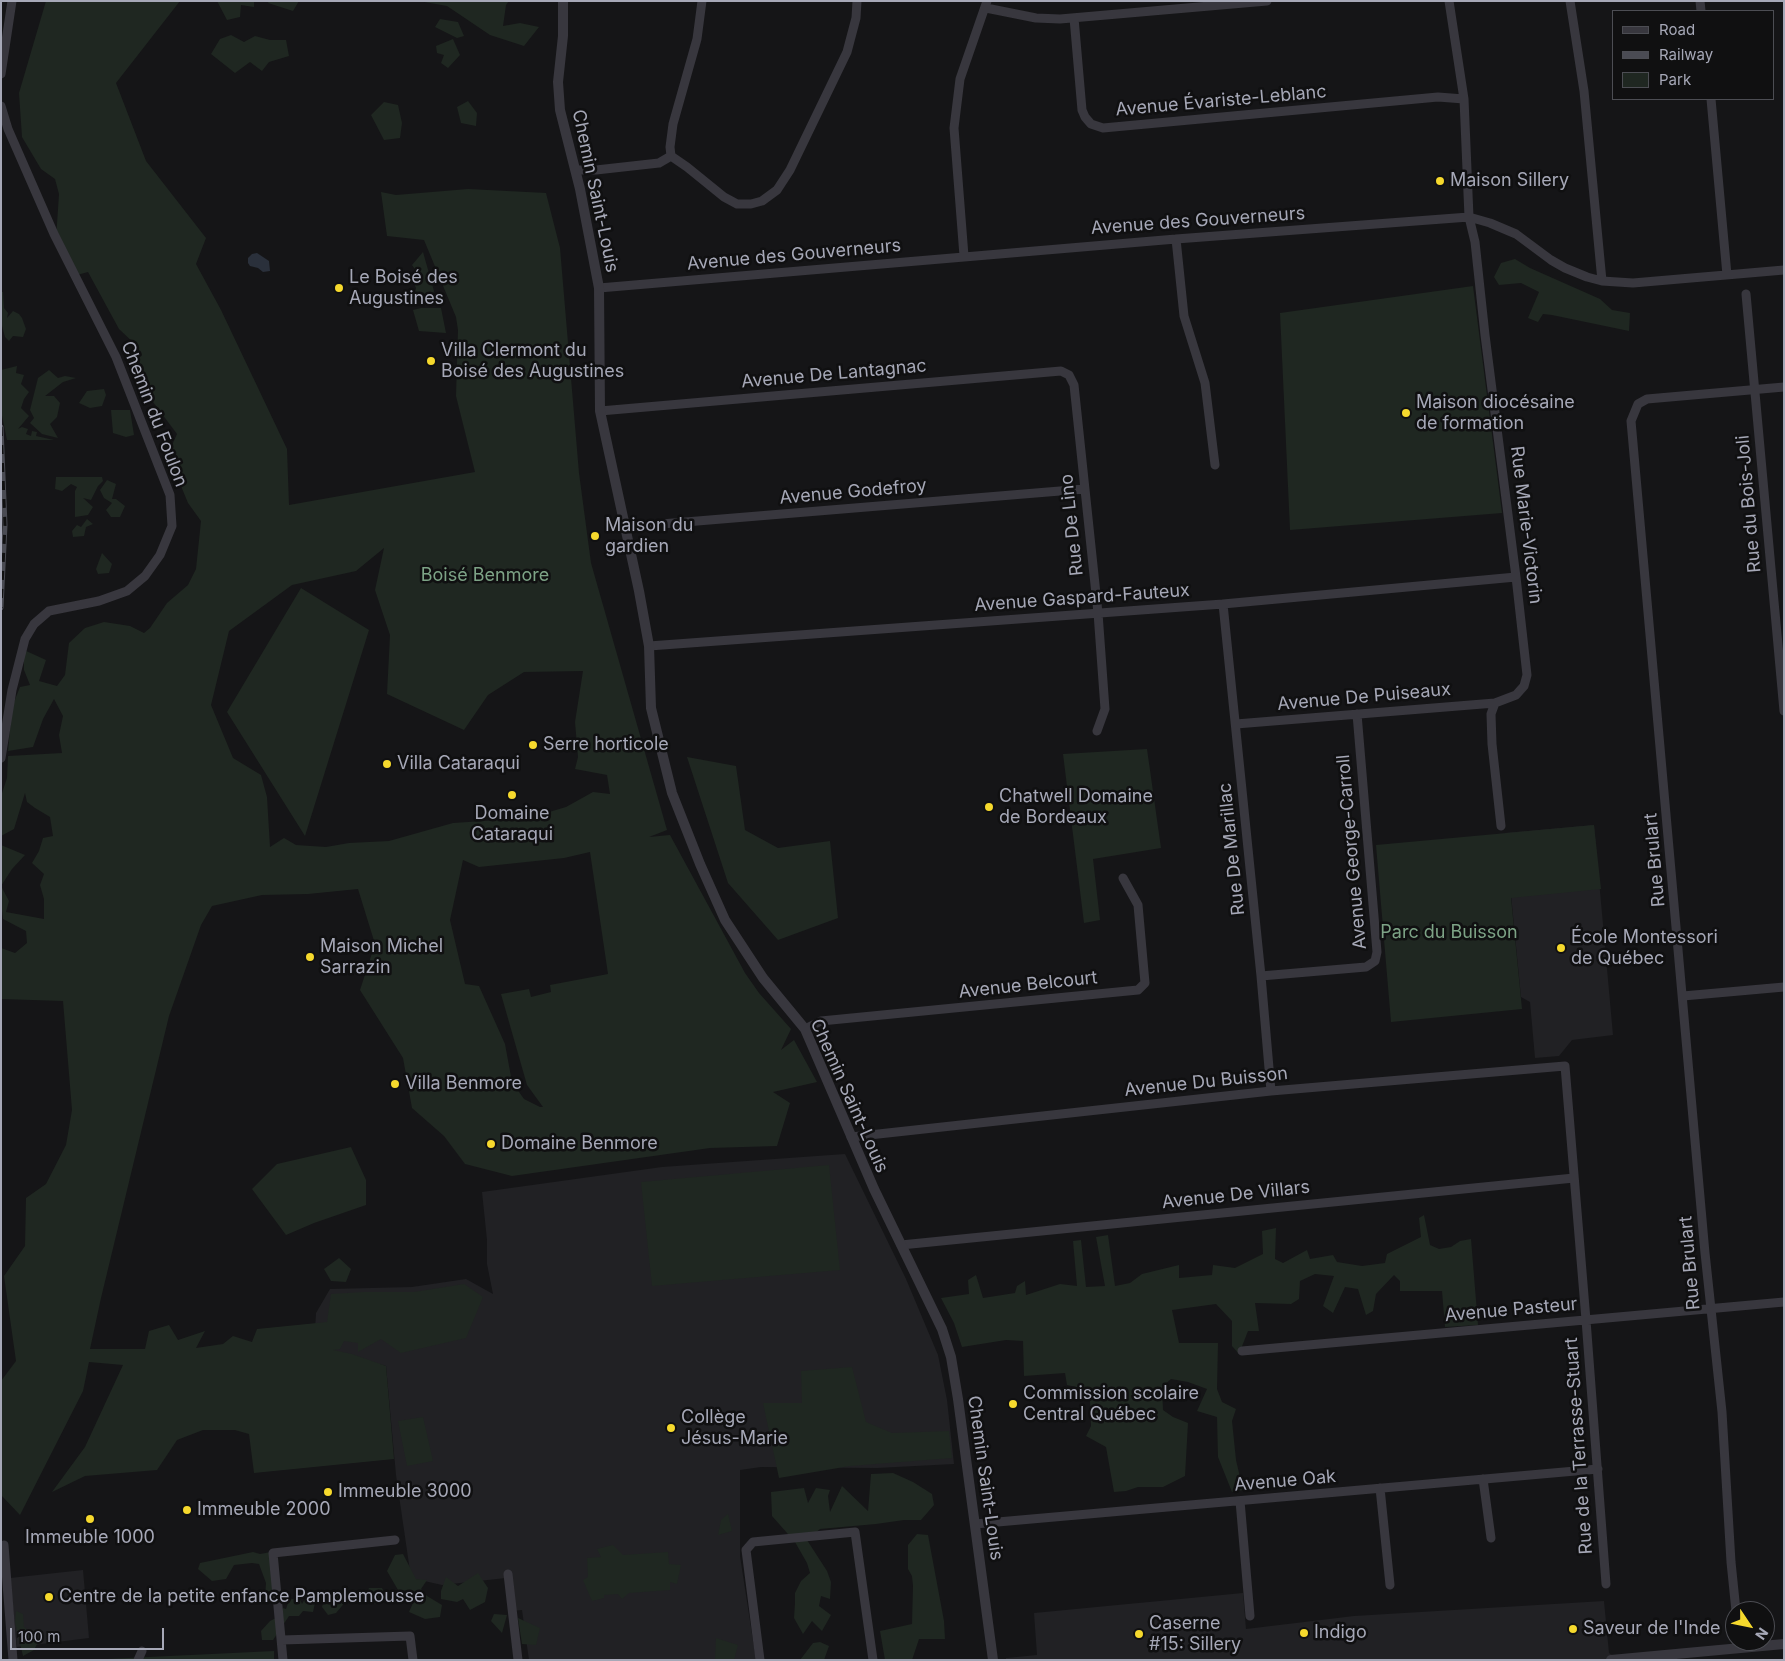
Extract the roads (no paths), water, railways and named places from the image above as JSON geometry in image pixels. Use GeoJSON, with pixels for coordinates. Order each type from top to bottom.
{"type":"FeatureCollection","features":[{"type":"Feature","properties":{"kind":"street"},"geometry":{"type":"LineString","coordinates":[[1,74],[12,1]]}},
{"type":"Feature","properties":{"kind":"street","name":"Chemin Saint-Louis"},"geometry":{"type":"LineString","coordinates":[[562,1],[563,36],[558,82],[560,110],[576,170],[599,288],[600,411],[626,527],[649,646],[651,708],[672,793],[700,864],[725,920],[763,978],[805,1029],[851,1136],[942,1329],[951,1357],[958,1399],[992,1660]]}},
{"type":"Feature","properties":{"kind":"street"},"geometry":{"type":"LineString","coordinates":[[671,156],[670,147],[673,124],[697,39],[702,1]]}},
{"type":"Feature","properties":{"kind":"street"},"geometry":{"type":"LineString","coordinates":[[671,156],[736,204],[751,204],[762,201],[777,190],[790,170],[847,52],[856,18],[857,1]]}},
{"type":"Feature","properties":{"kind":"street"},"geometry":{"type":"LineString","coordinates":[[964,256],[954,128],[960,79],[986,4],[1036,18],[1074,18],[1267,1]]}},
{"type":"Feature","properties":{"kind":"street","name":"Rue Marie-Victorin"},"geometry":{"type":"LineString","coordinates":[[1448,1],[1464,99],[1469,217],[1475,242],[1528,675],[1524,686],[1516,695],[1495,703]]}},
{"type":"Feature","properties":{"kind":"street"},"geometry":{"type":"LineString","coordinates":[[1570,1],[1584,91],[1602,281]]}},
{"type":"Feature","properties":{"kind":"street","name":"Avenue Évariste-Leblanc"},"geometry":{"type":"LineString","coordinates":[[1074,18],[1082,110],[1085,117],[1092,124],[1103,128],[1438,97],[1464,99]]}},
{"type":"Feature","properties":{"kind":"street"},"geometry":{"type":"LineString","coordinates":[[1711,100],[1727,275]]}},
{"type":"Feature","properties":{"kind":"street","name":"Chemin du Foulon"},"geometry":{"type":"LineString","coordinates":[[1,106],[8,130],[54,234],[116,356],[170,495],[172,526],[160,555],[145,576],[127,592],[100,601],[49,611],[34,624],[25,639],[12,690],[1,758]]}},
{"type":"Feature","properties":{"kind":"street"},"geometry":{"type":"LineString","coordinates":[[576,170],[596,170],[659,163],[671,156]]}},
{"type":"Feature","properties":{"kind":"street","name":"Avenue des Gouverneurs"},"geometry":{"type":"LineString","coordinates":[[599,288],[964,256],[1469,217],[1490,223],[1516,234],[1564,268],[1602,281],[1633,283],[1784,270]]}},
{"type":"Feature","properties":{"kind":"street"},"geometry":{"type":"LineString","coordinates":[[1176,239],[1184,316],[1205,383],[1215,465]]}},
{"type":"Feature","properties":{"kind":"street","name":"Rue du Bois-Joli"},"geometry":{"type":"LineString","coordinates":[[1746,294],[1784,711]]}},
{"type":"Feature","properties":{"kind":"street","name":"Avenue De Lantagnac"},"geometry":{"type":"LineString","coordinates":[[600,411],[1061,371],[1069,375]]}},
{"type":"Feature","properties":{"kind":"street","name":"Rue De Lino"},"geometry":{"type":"LineString","coordinates":[[1069,375],[1074,385],[1098,613],[1105,709],[1096,731]]}},
{"type":"Feature","properties":{"kind":"street","name":"Rue Brulart"},"geometry":{"type":"LineString","coordinates":[[1735,1601],[1722,1412],[1710,1308],[1631,421],[1638,404],[1647,399],[1784,387]]}},
{"type":"Feature","properties":{"kind":"street","name":"Avenue Godefroy"},"geometry":{"type":"LineString","coordinates":[[626,527],[1084,489]]}},
{"type":"Feature","properties":{"kind":"street","name":"Avenue Gaspard-Fauteux"},"geometry":{"type":"LineString","coordinates":[[649,646],[1223,604],[1516,577]]}},
{"type":"Feature","properties":{"kind":"street","name":"Rue De Marillac"},"geometry":{"type":"LineString","coordinates":[[1223,604],[1271,1092]]}},
{"type":"Feature","properties":{"kind":"street"},"geometry":{"type":"LineString","coordinates":[[1495,703],[1491,714],[1492,744],[1501,826]]}},
{"type":"Feature","properties":{"kind":"street","name":"Avenue De Puiseaux"},"geometry":{"type":"LineString","coordinates":[[1236,724],[1495,703]]}},
{"type":"Feature","properties":{"kind":"street","name":"Avenue George-Carroll"},"geometry":{"type":"LineString","coordinates":[[1261,976],[1366,967],[1375,961],[1378,952],[1357,714]]}},
{"type":"Feature","properties":{"kind":"street","name":"Avenue Belcourt"},"geometry":{"type":"LineString","coordinates":[[805,1029],[821,1021],[1138,990],[1145,983],[1138,906],[1123,878]]}},
{"type":"Feature","properties":{"kind":"street"},"geometry":{"type":"LineString","coordinates":[[1683,996],[1784,987]]}},
{"type":"Feature","properties":{"kind":"street","name":"Avenue Du Buisson"},"geometry":{"type":"LineString","coordinates":[[851,1136],[1271,1092],[1565,1066]]}},
{"type":"Feature","properties":{"kind":"street","name":"Rue de la Terrasse-Stuart"},"geometry":{"type":"LineString","coordinates":[[1565,1066],[1606,1584]]}},
{"type":"Feature","properties":{"kind":"street","name":"Avenue De Villars"},"geometry":{"type":"LineString","coordinates":[[901,1245],[1574,1178]]}},
{"type":"Feature","properties":{"kind":"street","name":"Avenue Pasteur"},"geometry":{"type":"LineString","coordinates":[[1242,1351],[1784,1302]]}},
{"type":"Feature","properties":{"kind":"street","name":"Avenue Oak"},"geometry":{"type":"LineString","coordinates":[[975,1524],[1598,1469]]}},
{"type":"Feature","properties":{"kind":"street"},"geometry":{"type":"LineString","coordinates":[[1483,1479],[1491,1538]]}},
{"type":"Feature","properties":{"kind":"street"},"geometry":{"type":"LineString","coordinates":[[1380,1488],[1390,1585]]}},
{"type":"Feature","properties":{"kind":"street"},"geometry":{"type":"LineString","coordinates":[[1240,1501],[1250,1616]]}},
{"type":"Feature","properties":{"kind":"street"},"geometry":{"type":"LineString","coordinates":[[760,1660],[746,1550],[753,1542],[856,1532],[873,1660]]}},
{"type":"Feature","properties":{"kind":"street"},"geometry":{"type":"LineString","coordinates":[[284,1660],[273,1553],[395,1540]]}},
{"type":"Feature","properties":{"kind":"street"},"geometry":{"type":"LineString","coordinates":[[4,1545],[13,1660]]}},
{"type":"Feature","properties":{"kind":"street"},"geometry":{"type":"LineString","coordinates":[[508,1574],[518,1660]]}},
{"type":"Feature","properties":{"kind":"street"},"geometry":{"type":"LineString","coordinates":[[282,1640],[410,1636],[413,1660]]}},
{"type":"Feature","properties":{"kind":"street"},"geometry":{"type":"LineString","coordinates":[[1615,1660],[1725,1646]]}},
{"type":"Feature","properties":{"kind":"street"},"geometry":{"type":"LineString","coordinates":[[138,1660],[142,1651]]}},
{"type":"Feature","properties":{"kind":"railway"},"geometry":{"type":"LineString","coordinates":[[1,427],[5,525],[1,608]]}},
{"type":"Feature","properties":{"kind":"place","name":"Maison Sillery"},"geometry":{"type":"Point","coordinates":[1440,181]}},
{"type":"Feature","properties":{"kind":"place","name":"Le Boisé des Augustines"},"geometry":{"type":"Point","coordinates":[339,288]}},
{"type":"Feature","properties":{"kind":"place","name":"Villa Clermont du Boisé des Augustines"},"geometry":{"type":"Point","coordinates":[431,361]}},
{"type":"Feature","properties":{"kind":"place","name":"Maison diocésaine de formation"},"geometry":{"type":"Point","coordinates":[1406,413]}},
{"type":"Feature","properties":{"kind":"place","name":"Maison du gardien"},"geometry":{"type":"Point","coordinates":[595,536]}},
{"type":"Feature","properties":{"kind":"place","name":"Serre horticole"},"geometry":{"type":"Point","coordinates":[533,745]}},
{"type":"Feature","properties":{"kind":"place","name":"Villa Cataraqui"},"geometry":{"type":"Point","coordinates":[387,764]}},
{"type":"Feature","properties":{"kind":"place","name":"Domaine Cataraqui"},"geometry":{"type":"Point","coordinates":[512,795]}},
{"type":"Feature","properties":{"kind":"place","name":"Chatwell Domaine de Bordeaux"},"geometry":{"type":"Point","coordinates":[989,807]}},
{"type":"Feature","properties":{"kind":"place","name":"École Montessori de Québec"},"geometry":{"type":"Point","coordinates":[1561,948]}},
{"type":"Feature","properties":{"kind":"place","name":"Maison Michel Sarrazin"},"geometry":{"type":"Point","coordinates":[310,957]}},
{"type":"Feature","properties":{"kind":"place","name":"Villa Benmore"},"geometry":{"type":"Point","coordinates":[395,1084]}},
{"type":"Feature","properties":{"kind":"place","name":"Domaine Benmore"},"geometry":{"type":"Point","coordinates":[491,1144]}},
{"type":"Feature","properties":{"kind":"place","name":"Commission scolaire Central Québec"},"geometry":{"type":"Point","coordinates":[1013,1404]}},
{"type":"Feature","properties":{"kind":"place","name":"Collège Jésus-Marie"},"geometry":{"type":"Point","coordinates":[671,1428]}},
{"type":"Feature","properties":{"kind":"place","name":"Immeuble 3000"},"geometry":{"type":"Point","coordinates":[328,1492]}},
{"type":"Feature","properties":{"kind":"place","name":"Immeuble 2000"},"geometry":{"type":"Point","coordinates":[187,1510]}},
{"type":"Feature","properties":{"kind":"place","name":"Immeuble 1000"},"geometry":{"type":"Point","coordinates":[90,1519]}},
{"type":"Feature","properties":{"kind":"place","name":"Centre de la petite enfance Pamplemousse"},"geometry":{"type":"Point","coordinates":[49,1597]}},
{"type":"Feature","properties":{"kind":"place","name":"Saveur de l'Inde"},"geometry":{"type":"Point","coordinates":[1573,1629]}},
{"type":"Feature","properties":{"kind":"place","name":"Indigo"},"geometry":{"type":"Point","coordinates":[1304,1633]}},
{"type":"Feature","properties":{"kind":"place","name":"Caserne #15: Sillery"},"geometry":{"type":"Point","coordinates":[1139,1634]}},
{"type":"Feature","properties":{"kind":"park label","name":"Boisé Benmore"},"geometry":{"type":"Point","coordinates":[485,576]}},
{"type":"Feature","properties":{"kind":"park label","name":"Parc du Buisson"},"geometry":{"type":"Point","coordinates":[1449,933]}}]}
